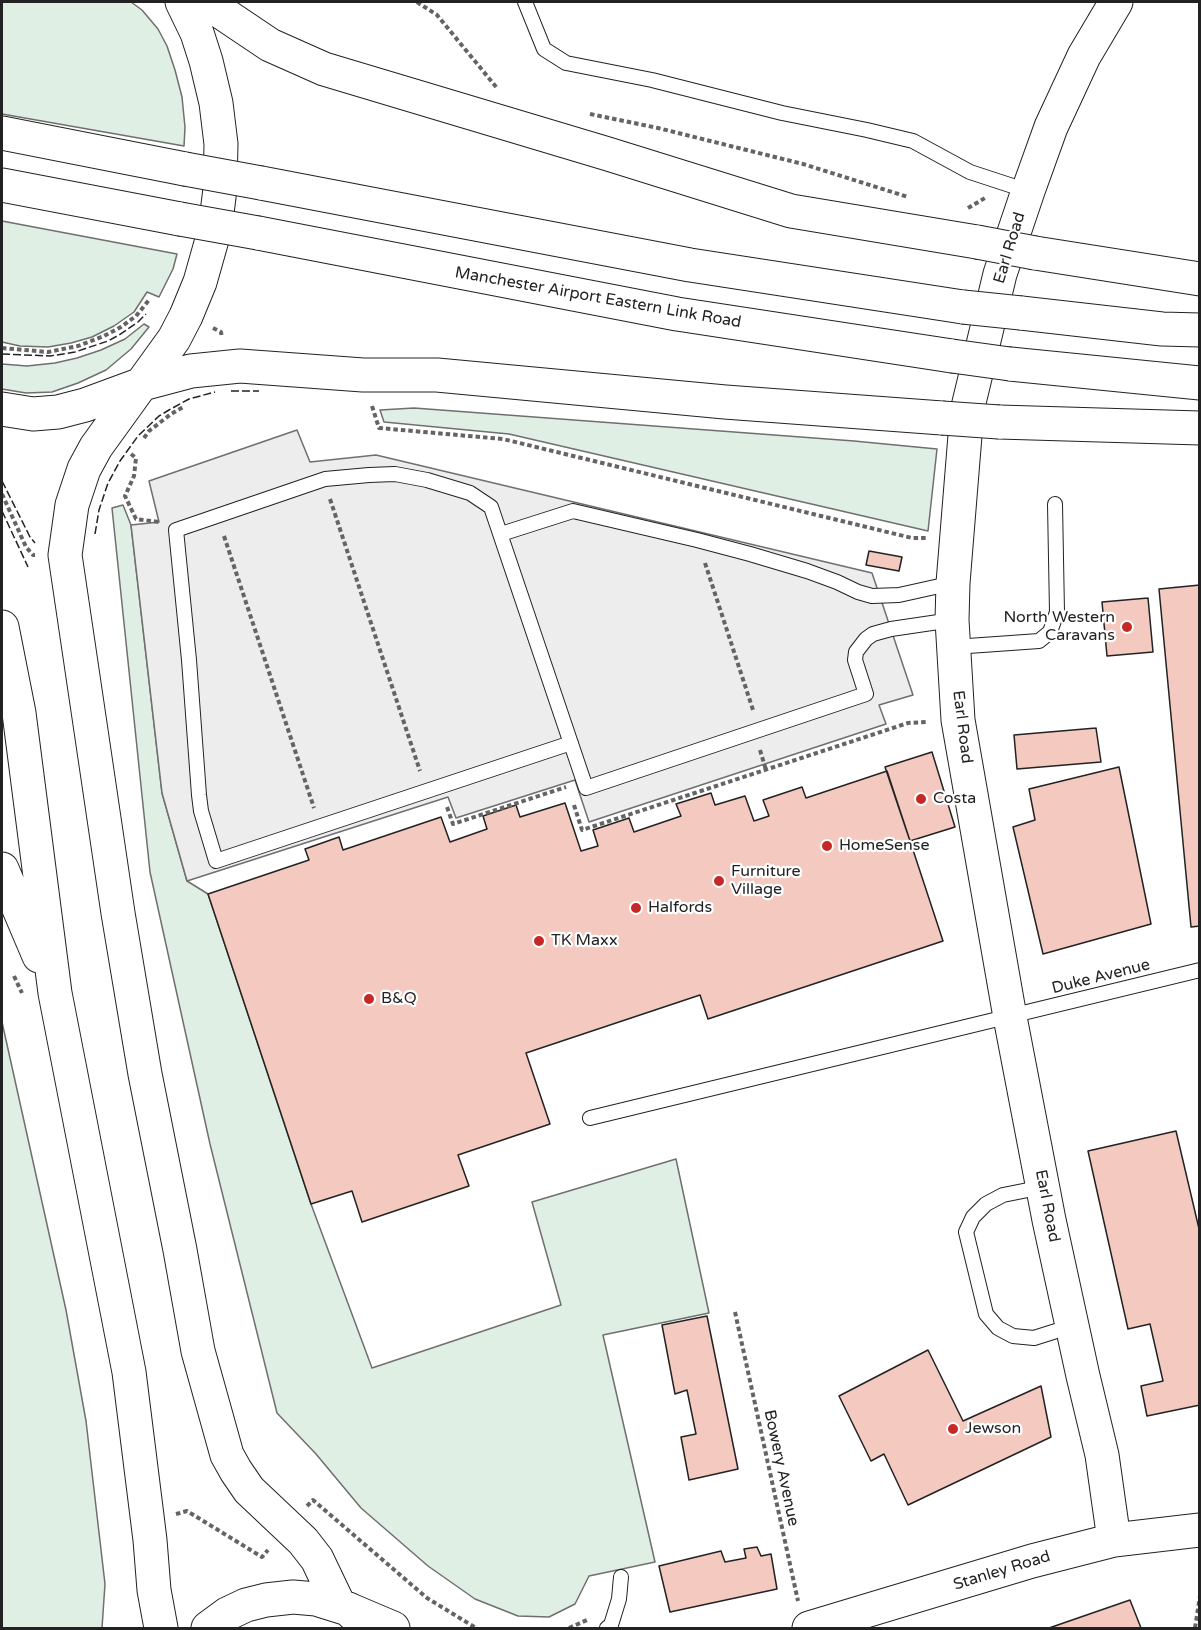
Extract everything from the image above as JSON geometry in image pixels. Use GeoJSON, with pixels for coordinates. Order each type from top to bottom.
{"type":"FeatureCollection","features":[{"type":"Feature","properties":{"kind":"main road"},"geometry":{"type":"LineString","coordinates":[[182,2],[197,33],[216,103],[221,144],[220,189],[215,230],[194,298],[174,339],[96,447],[84,469],[72,505],[64,555],[118,914],[145,1074],[198,1352],[227,1455],[236,1471],[249,1490],[303,1541],[352,1614]]}},
{"type":"Feature","properties":{"kind":"main road"},"geometry":{"type":"LineString","coordinates":[[206,2],[270,45],[333,72],[792,211],[1200,279]]}},
{"type":"Feature","properties":{"kind":"main road","name":"Earl Road"},"geometry":{"type":"LineString","coordinates":[[1114,1540],[1102,1455],[1072,1326],[1010,1017],[958,720],[953,634],[953,583],[967,411],[1018,188],[1051,127],[1079,66],[1116,2]]}},
{"type":"Feature","properties":{"kind":"main road"},"geometry":{"type":"LineString","coordinates":[[2,133],[690,265],[963,307],[1200,330]]}},
{"type":"Feature","properties":{"kind":"main road","name":"Manchester Airport Eastern Link Road"},"geometry":{"type":"LineString","coordinates":[[2,185],[665,312],[1010,364],[1200,382]]}},
{"type":"Feature","properties":{"kind":"main road"},"geometry":{"type":"LineString","coordinates":[[2,409],[33,414],[58,412],[85,405],[142,384],[191,371],[240,366],[363,375],[437,375],[725,402],[999,422],[1200,428]]}},
{"type":"Feature","properties":{"kind":"main road"},"geometry":{"type":"LineString","coordinates":[[2,627],[19,713],[55,993],[129,1372],[154,1590],[161,1629]]}},
{"type":"Feature","properties":{"kind":"main road"},"geometry":{"type":"LineString","coordinates":[[2,869],[55,993]]}},
{"type":"Feature","properties":{"kind":"main road","name":"Stanley Road"},"geometry":{"type":"LineString","coordinates":[[804,1617],[866,1612],[1032,1561],[1114,1540],[1200,1530]]}},
{"type":"Feature","properties":{"kind":"main road"},"geometry":{"type":"LineString","coordinates":[[208,1629],[227,1614],[246,1605],[294,1597],[316,1599],[393,1629]]}},
{"type":"Feature","properties":{"kind":"lane"},"geometry":{"type":"LineString","coordinates":[[525,2],[544,49],[566,63],[652,80],[782,113],[913,141],[970,172],[1018,188]]}},
{"type":"Feature","properties":{"kind":"lane"},"geometry":{"type":"LineString","coordinates":[[571,743],[216,861],[201,811],[199,795],[176,530],[323,479],[395,474],[427,480],[470,493],[491,507],[501,534],[571,743],[586,788],[866,694],[855,660],[860,644],[873,634],[891,629],[1039,641],[1050,632],[1057,612],[1054,504]]}},
{"type":"Feature","properties":{"kind":"lane"},"geometry":{"type":"LineString","coordinates":[[501,534],[573,511],[697,540],[807,571],[872,596],[899,595],[953,583]]}},
{"type":"Feature","properties":{"kind":"lane","name":"Duke Avenue"},"geometry":{"type":"LineString","coordinates":[[590,1118],[1200,970]]}},
{"type":"Feature","properties":{"kind":"lane"},"geometry":{"type":"LineString","coordinates":[[1043,1187],[1003,1195],[986,1204],[973,1217],[966,1232],[986,1314],[998,1328],[1013,1336],[1034,1338],[1072,1326]]}},
{"type":"Feature","properties":{"kind":"lane"},"geometry":{"type":"LineString","coordinates":[[607,1629],[611,1625],[619,1599],[621,1577]]}},
{"type":"Feature","properties":{"kind":"path"},"geometry":{"type":"LineString","coordinates":[[417,2],[437,15],[499,91]]}},
{"type":"Feature","properties":{"kind":"path"},"geometry":{"type":"LineString","coordinates":[[580,112],[658,128],[803,164],[911,198]]}},
{"type":"Feature","properties":{"kind":"path"},"geometry":{"type":"LineString","coordinates":[[966,209],[1018,188]]}},
{"type":"Feature","properties":{"kind":"path"},"geometry":{"type":"LineString","coordinates":[[2,348],[48,352],[78,346],[121,327],[136,316],[149,300]]}},
{"type":"Feature","properties":{"kind":"path"},"geometry":{"type":"LineString","coordinates":[[213,328],[221,332],[222,342]]}},
{"type":"Feature","properties":{"kind":"path"},"geometry":{"type":"LineString","coordinates":[[176,530],[159,522],[136,519],[125,496],[134,476],[136,458],[131,454],[149,431],[171,414],[190,404]]}},
{"type":"Feature","properties":{"kind":"path"},"geometry":{"type":"LineString","coordinates":[[372,405],[379,428],[503,439],[912,538],[957,538]]}},
{"type":"Feature","properties":{"kind":"path"},"geometry":{"type":"LineString","coordinates":[[323,479],[427,791]]}},
{"type":"Feature","properties":{"kind":"path"},"geometry":{"type":"LineString","coordinates":[[2,494],[26,547],[33,555],[37,555]]}},
{"type":"Feature","properties":{"kind":"path"},"geometry":{"type":"LineString","coordinates":[[217,516],[321,826]]}},
{"type":"Feature","properties":{"kind":"path"},"geometry":{"type":"LineString","coordinates":[[697,540],[763,740],[757,742],[766,770]]}},
{"type":"Feature","properties":{"kind":"path","name":"Bowery Avenue"},"geometry":{"type":"LineString","coordinates":[[735,1312],[804,1617]]}},
{"type":"Feature","properties":{"kind":"path"},"geometry":{"type":"LineString","coordinates":[[147,1521],[188,1511],[262,1557],[313,1500],[427,1598],[476,1629]]}},
{"type":"Feature","properties":{"kind":"path"},"geometry":{"type":"LineString","coordinates":[[1195,1629],[1200,1596]]}},
{"type":"Feature","properties":{"kind":"green space"},"geometry":{"type":"Polygon","coordinates":[[[2,2],[131,2],[142,10],[158,29],[167,46],[175,70],[182,97],[184,146],[2,114],[2,2]]]}},
{"type":"Feature","properties":{"kind":"green space"},"geometry":{"type":"Polygon","coordinates":[[[2,221],[177,254],[173,269],[159,297],[147,292],[134,312],[114,326],[92,337],[71,343],[48,347],[20,346],[2,342],[2,221]]]}},
{"type":"Feature","properties":{"kind":"green space"},"geometry":{"type":"Polygon","coordinates":[[[144,324],[149,327],[131,349],[106,370],[78,383],[52,392],[26,393],[2,389],[2,364],[27,366],[77,358],[125,339],[144,324]]]}},
{"type":"Feature","properties":{"kind":"green space"},"geometry":{"type":"Polygon","coordinates":[[[414,408],[937,449],[928,531],[509,434],[384,422],[380,410],[414,408]]]}},
{"type":"Feature","properties":{"kind":"green space"},"geometry":{"type":"Polygon","coordinates":[[[123,505],[131,525],[162,793],[187,881],[208,894],[311,1204],[372,1368],[561,1305],[532,1202],[676,1159],[709,1313],[603,1335],[655,1562],[589,1576],[575,1604],[549,1617],[518,1616],[475,1599],[428,1566],[361,1508],[316,1454],[277,1413],[210,1144],[150,872],[112,508],[123,505]]]}},
{"type":"Feature","properties":{"kind":"green space"},"geometry":{"type":"Polygon","coordinates":[[[2,1022],[66,1310],[86,1421],[105,1584],[102,1628],[2,1628],[2,1022]]]}},
{"type":"Feature","properties":{"kind":"shaded area"},"geometry":{"type":"Polygon","coordinates":[[[297,430],[310,462],[376,455],[872,573],[913,695],[879,705],[886,724],[589,822],[575,780],[456,818],[448,797],[187,881],[162,793],[131,525],[159,522],[149,481],[297,430]]]}},
{"type":"Feature","properties":{"kind":"building"},"geometry":{"type":"Polygon","coordinates":[[[869,551],[902,557],[899,571],[866,565],[869,551]]]}},
{"type":"Feature","properties":{"kind":"building"},"geometry":{"type":"Polygon","coordinates":[[[1200,585],[1200,926],[1191,927],[1159,589],[1200,585]]]}},
{"type":"Feature","properties":{"kind":"building","name":"North Western Caravans"},"geometry":{"type":"Polygon","coordinates":[[[1148,598],[1153,652],[1107,656],[1102,602],[1148,598]]]}},
{"type":"Feature","properties":{"kind":"building"},"geometry":{"type":"Polygon","coordinates":[[[1096,728],[1101,762],[1017,769],[1014,735],[1096,728]]]}},
{"type":"Feature","properties":{"kind":"building","name":"Costa"},"geometry":{"type":"Polygon","coordinates":[[[932,752],[955,827],[910,841],[885,767],[932,752]]]}},
{"type":"Feature","properties":{"kind":"building"},"geometry":{"type":"Polygon","coordinates":[[[1119,767],[1151,924],[1043,954],[1013,827],[1035,820],[1029,789],[1119,767]]]}},
{"type":"Feature","properties":{"kind":"building"},"geometry":{"type":"Polygon","coordinates":[[[887,771],[943,941],[708,1019],[700,995],[526,1053],[550,1124],[458,1155],[469,1186],[362,1222],[352,1191],[311,1204],[208,894],[309,860],[305,849],[339,837],[343,850],[441,817],[450,842],[487,829],[483,816],[516,805],[520,817],[565,803],[581,851],[598,846],[593,830],[629,818],[634,832],[681,816],[676,804],[711,793],[715,805],[745,796],[754,821],[769,816],[763,800],[802,787],[806,798],[887,771]]]}},
{"type":"Feature","properties":{"kind":"building"},"geometry":{"type":"Polygon","coordinates":[[[1176,1131],[1200,1233],[1200,1405],[1147,1416],[1141,1386],[1163,1381],[1150,1324],[1128,1329],[1088,1151],[1176,1131]]]}},
{"type":"Feature","properties":{"kind":"building"},"geometry":{"type":"Polygon","coordinates":[[[707,1316],[738,1469],[689,1480],[681,1437],[696,1434],[687,1390],[675,1394],[662,1325],[707,1316]]]}},
{"type":"Feature","properties":{"kind":"building","name":"Jewson"},"geometry":{"type":"Polygon","coordinates":[[[928,1350],[963,1421],[1041,1386],[1051,1437],[908,1505],[884,1454],[871,1461],[839,1396],[928,1350]]]}},
{"type":"Feature","properties":{"kind":"building"},"geometry":{"type":"Polygon","coordinates":[[[757,1547],[761,1556],[771,1554],[777,1589],[670,1612],[659,1566],[721,1551],[725,1562],[746,1558],[744,1549],[757,1547]]]}},
{"type":"Feature","properties":{"kind":"building"},"geometry":{"type":"Polygon","coordinates":[[[1130,1600],[1141,1628],[1049,1628],[1130,1600]]]}},
{"type":"Feature","properties":{"kind":"fence"},"geometry":{"type":"LineString","coordinates":[[2,354],[50,356],[75,352],[108,341],[138,322],[146,314]]}},
{"type":"Feature","properties":{"kind":"fence"},"geometry":{"type":"LineString","coordinates":[[231,391],[259,391]]}},
{"type":"Feature","properties":{"kind":"fence"},"geometry":{"type":"LineString","coordinates":[[95,534],[99,510],[108,483],[138,436],[159,416],[169,410],[189,399],[215,392]]}},
{"type":"Feature","properties":{"kind":"fence"},"geometry":{"type":"LineString","coordinates":[[2,481],[35,543]]}},
{"type":"Feature","properties":{"kind":"fence"},"geometry":{"type":"LineString","coordinates":[[2,511],[28,567]]}},
{"type":"Feature","properties":{"kind":"place","name":"North Western Caravans"},"geometry":{"type":"Point","coordinates":[1127,627]}},
{"type":"Feature","properties":{"kind":"place","name":"Costa"},"geometry":{"type":"Point","coordinates":[921,799]}},
{"type":"Feature","properties":{"kind":"place","name":"HomeSense"},"geometry":{"type":"Point","coordinates":[827,846]}},
{"type":"Feature","properties":{"kind":"place","name":"Furniture Village"},"geometry":{"type":"Point","coordinates":[719,881]}},
{"type":"Feature","properties":{"kind":"place","name":"Halfords"},"geometry":{"type":"Point","coordinates":[636,908]}},
{"type":"Feature","properties":{"kind":"place","name":"TK Maxx"},"geometry":{"type":"Point","coordinates":[539,941]}},
{"type":"Feature","properties":{"kind":"place","name":"B&Q"},"geometry":{"type":"Point","coordinates":[369,999]}},
{"type":"Feature","properties":{"kind":"place","name":"Jewson"},"geometry":{"type":"Point","coordinates":[953,1429]}}]}
